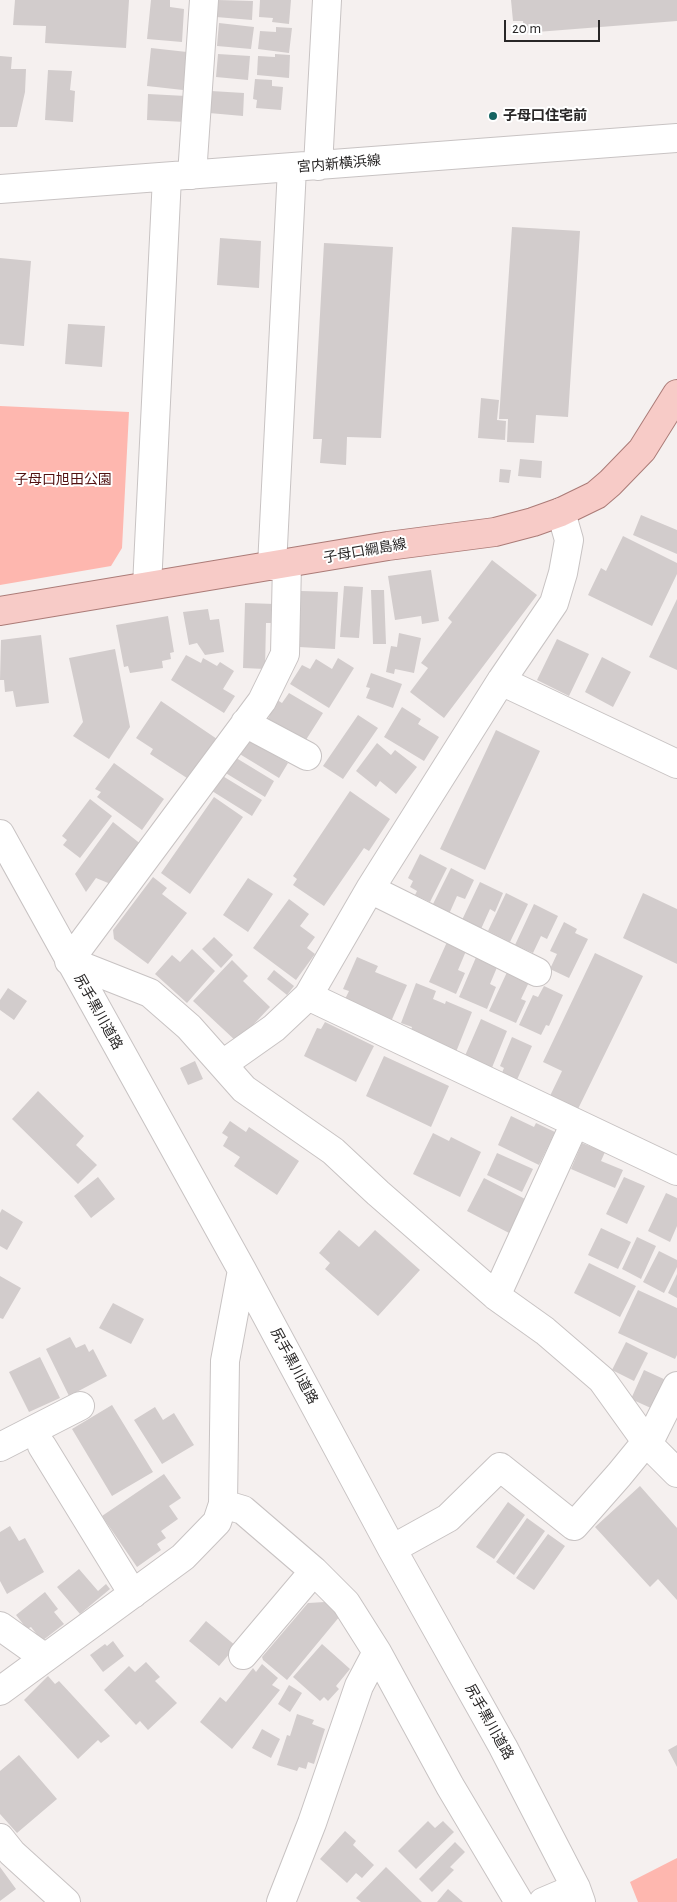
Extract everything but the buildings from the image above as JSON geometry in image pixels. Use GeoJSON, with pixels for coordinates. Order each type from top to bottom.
{"type":"FeatureCollection","features":[{"type":"Feature","properties":{"kind":"main road","name":"子母口綱島線"},"geometry":{"type":"LineString","coordinates":[[0,611],[397,545],[495,532],[533,522],[561,512],[596,495],[642,450],[662,421],[677,394]]}},
{"type":"Feature","properties":{"kind":"street"},"geometry":{"type":"LineString","coordinates":[[148,586],[180,176],[204,0]]}},
{"type":"Feature","properties":{"kind":"street"},"geometry":{"type":"LineString","coordinates":[[326,0],[305,167],[279,565],[285,654],[262,701],[69,960],[150,993],[189,1027],[244,1089],[333,1151],[496,1296],[545,1331],[602,1380],[647,1443],[677,1473]]}},
{"type":"Feature","properties":{"kind":"street","name":"宮内新横浜線"},"geometry":{"type":"LineString","coordinates":[[0,189],[677,138]]}},
{"type":"Feature","properties":{"kind":"street"},"geometry":{"type":"LineString","coordinates":[[223,1064],[274,1028],[308,996],[370,889],[501,681],[554,603],[563,573],[569,540],[561,512]]}},
{"type":"Feature","properties":{"kind":"street"},"geometry":{"type":"LineString","coordinates":[[501,681],[677,764]]}},
{"type":"Feature","properties":{"kind":"street"},"geometry":{"type":"LineString","coordinates":[[245,723],[307,756]]}},
{"type":"Feature","properties":{"kind":"street","name":"尻手黒川道路"},"geometry":{"type":"LineString","coordinates":[[0,834],[242,1270],[392,1549],[503,1747],[578,1895]]}},
{"type":"Feature","properties":{"kind":"street"},"geometry":{"type":"LineString","coordinates":[[370,889],[538,972]]}},
{"type":"Feature","properties":{"kind":"street"},"geometry":{"type":"LineString","coordinates":[[308,996],[677,1171]]}},
{"type":"Feature","properties":{"kind":"street"},"geometry":{"type":"LineString","coordinates":[[496,1296],[575,1123]]}},
{"type":"Feature","properties":{"kind":"street"},"geometry":{"type":"LineString","coordinates":[[0,1691],[183,1557],[217,1522],[223,1504],[225,1361],[242,1270]]}},
{"type":"Feature","properties":{"kind":"street"},"geometry":{"type":"LineString","coordinates":[[392,1549],[448,1518],[500,1468],[574,1526],[647,1443],[677,1386]]}},
{"type":"Feature","properties":{"kind":"street"},"geometry":{"type":"LineString","coordinates":[[0,1447],[80,1406]]}},
{"type":"Feature","properties":{"kind":"street"},"geometry":{"type":"LineString","coordinates":[[42,1446],[133,1594]]}},
{"type":"Feature","properties":{"kind":"street"},"geometry":{"type":"LineString","coordinates":[[223,1504],[243,1510],[314,1571],[346,1603],[377,1652],[450,1786],[519,1902]]}},
{"type":"Feature","properties":{"kind":"street"},"geometry":{"type":"LineString","coordinates":[[243,1655],[314,1571]]}},
{"type":"Feature","properties":{"kind":"street"},"geometry":{"type":"LineString","coordinates":[[0,1626],[44,1658]]}},
{"type":"Feature","properties":{"kind":"street"},"geometry":{"type":"LineString","coordinates":[[281,1902],[312,1823],[359,1686],[377,1652]]}},
{"type":"Feature","properties":{"kind":"street"},"geometry":{"type":"LineString","coordinates":[[0,1838],[12,1853],[66,1902]]}},
{"type":"Feature","properties":{"kind":"street"},"geometry":{"type":"LineString","coordinates":[[543,1902],[578,1895]]}},
{"type":"Feature","properties":{"kind":"green space","name":"子母口旭田公園"},"geometry":{"type":"Polygon","coordinates":[[[0,406],[129,412],[122,548],[111,566],[0,585],[0,406]]]}},
{"type":"Feature","properties":{"kind":"green space"},"geometry":{"type":"Polygon","coordinates":[[[677,1858],[677,1902],[638,1902],[630,1882],[677,1858]]]}},
{"type":"Feature","properties":{"kind":"place","name":"子母口住宅前"},"geometry":{"type":"Point","coordinates":[493,116]}}]}
